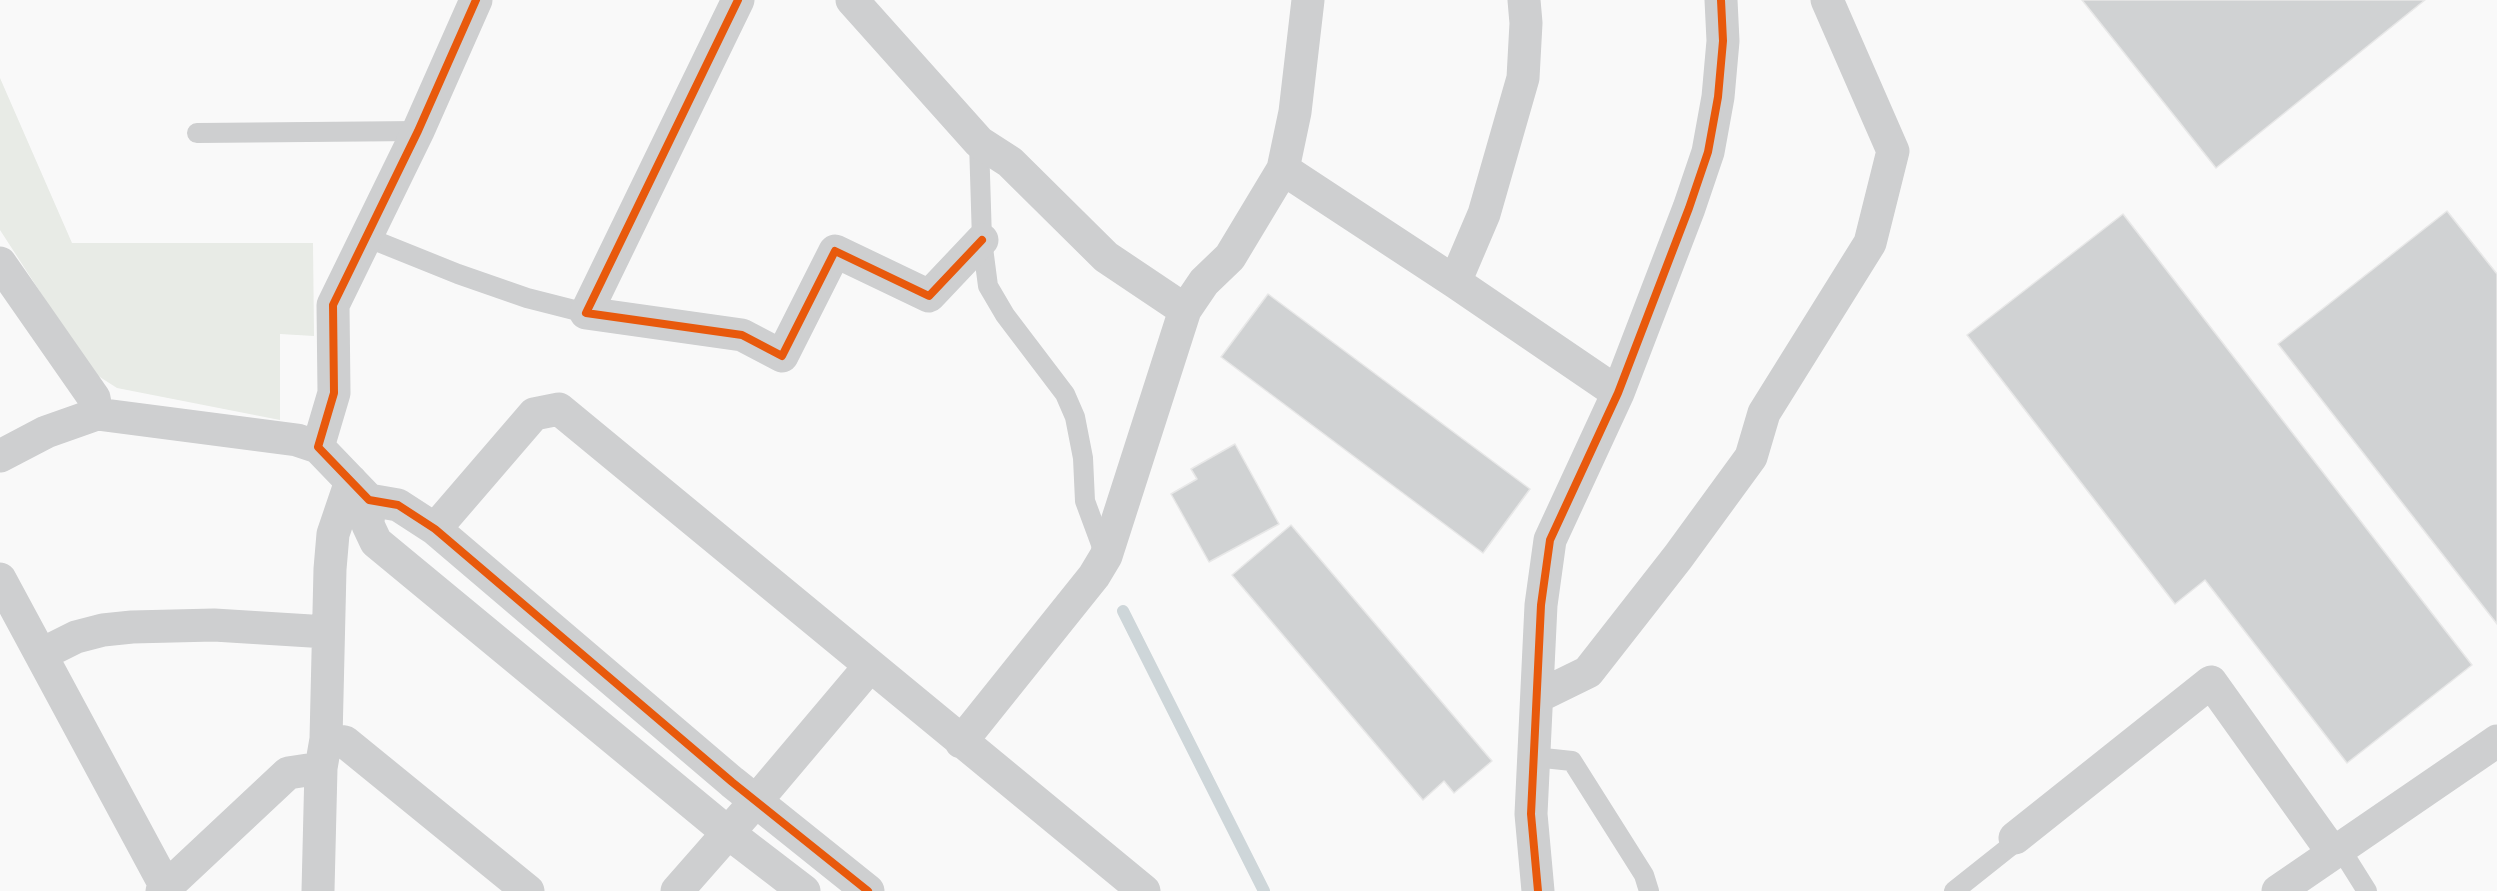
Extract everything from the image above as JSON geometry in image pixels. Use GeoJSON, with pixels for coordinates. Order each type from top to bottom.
{"type":"FeatureCollection","features":[{"type":"Feature","properties":{"kind":"street"},"geometry":{"type":"LineString","coordinates":[[318,447],[333,393],[333,305],[418,131],[476,0]]}},
{"type":"Feature","properties":{"kind":"street"},"geometry":{"type":"LineString","coordinates":[[738,0],[586,313],[742,335],[782,356],[835,252],[929,296],[982,240]]}},
{"type":"Feature","properties":{"kind":"street"},"geometry":{"type":"LineString","coordinates":[[852,0],[979,142],[1010,162],[1106,256],[1185,310]]}},
{"type":"Feature","properties":{"kind":"street"},"geometry":{"type":"LineString","coordinates":[[961,742],[1094,576],[1106,556],[1185,310],[1204,282],[1230,257],[1283,169],[1295,112],[1308,0]]}},
{"type":"Feature","properties":{"kind":"street"},"geometry":{"type":"LineString","coordinates":[[1455,282],[1484,214],[1522,78],[1526,23],[1524,0]]}},
{"type":"Feature","properties":{"kind":"street"},"geometry":{"type":"LineString","coordinates":[[1538,891],[1531,814],[1541,605],[1550,540],[1618,393],[1708,152],[1719,86],[1723,41],[1721,0]]}},
{"type":"Feature","properties":{"kind":"street"},"geometry":{"type":"LineString","coordinates":[[1537,697],[1588,672],[1751,457],[1764,413],[1870,243],[1893,151],[1827,0]]}},
{"type":"Feature","properties":{"kind":"street"},"geometry":{"type":"LineString","coordinates":[[1283,169],[1618,393]]}},
{"type":"Feature","properties":{"kind":"street"},"geometry":{"type":"LineString","coordinates":[[0,263],[94,398],[97,414]]}},
{"type":"Feature","properties":{"kind":"street"},"geometry":{"type":"LineString","coordinates":[[435,530],[534,414],[560,409],[1144,891]]}},
{"type":"Feature","properties":{"kind":"street"},"geometry":{"type":"LineString","coordinates":[[0,456],[46,432],[97,414],[297,441],[318,447],[360,490],[398,505],[435,530],[756,801],[868,891]]}},
{"type":"Feature","properties":{"kind":"street"},"geometry":{"type":"LineString","coordinates":[[318,891],[327,632],[333,534],[360,490]]}},
{"type":"Feature","properties":{"kind":"street"},"geometry":{"type":"LineString","coordinates":[[360,490],[368,525],[376,542],[727,832],[804,891]]}},
{"type":"Feature","properties":{"kind":"street"},"geometry":{"type":"LineString","coordinates":[[0,579],[42,654],[164,889],[288,773],[345,741],[528,891]]}},
{"type":"Feature","properties":{"kind":"street"},"geometry":{"type":"LineString","coordinates":[[42,654],[76,637],[103,630],[132,627],[214,625],[327,632]]}},
{"type":"Feature","properties":{"kind":"street"},"geometry":{"type":"LineString","coordinates":[[677,891],[870,666]]}},
{"type":"Feature","properties":{"kind":"street"},"geometry":{"type":"LineString","coordinates":[[2015,838],[2211,682],[2337,850]]}},
{"type":"Feature","properties":{"kind":"street"},"geometry":{"type":"LineString","coordinates":[[2278,891],[2497,741]]}},
{"type":"Feature","properties":{"kind":"lane"},"geometry":{"type":"LineString","coordinates":[[197,134],[418,131]]}},
{"type":"Feature","properties":{"kind":"lane"},"geometry":{"type":"LineString","coordinates":[[979,142],[982,240],[988,286],[1005,315],[1065,394],[1075,417],[1083,458],[1085,501],[1106,556]]}},
{"type":"Feature","properties":{"kind":"lane"},"geometry":{"type":"LineString","coordinates":[[366,237],[458,274],[517,294],[586,313]]}},
{"type":"Feature","properties":{"kind":"lane"},"geometry":{"type":"LineString","coordinates":[[1534,757],[1572,761],[1644,875],[1649,891]]}},
{"type":"Feature","properties":{"kind":"lane"},"geometry":{"type":"LineString","coordinates":[[1954,891],[2017,841],[2015,838]]}},
{"type":"Feature","properties":{"kind":"lane"},"geometry":{"type":"LineString","coordinates":[[2337,850],[2367,891]]}},
{"type":"Feature","properties":{"kind":"shaded area"},"geometry":{"type":"Polygon","coordinates":[[[0,78],[72,243],[313,243],[314,336],[280,334],[280,420],[117,388],[92,372],[0,230],[0,78]]]}},
{"type":"Feature","properties":{"kind":"building"},"geometry":{"type":"Polygon","coordinates":[[[2082,0],[2425,0],[2216,168],[2082,0]]]}},
{"type":"Feature","properties":{"kind":"building"},"geometry":{"type":"Polygon","coordinates":[[[2447,211],[2497,274],[2497,624],[2278,344],[2447,211]]]}},
{"type":"Feature","properties":{"kind":"building"},"geometry":{"type":"Polygon","coordinates":[[[2123,214],[2472,665],[2347,763],[2205,580],[2175,604],[1967,335],[2123,214]]]}},
{"type":"Feature","properties":{"kind":"building"},"geometry":{"type":"Polygon","coordinates":[[[1268,294],[1530,489],[1483,553],[1221,357],[1268,294]]]}},
{"type":"Feature","properties":{"kind":"building"},"geometry":{"type":"Polygon","coordinates":[[[1235,444],[1279,524],[1209,562],[1171,494],[1197,479],[1191,469],[1235,444]]]}},
{"type":"Feature","properties":{"kind":"building"},"geometry":{"type":"Polygon","coordinates":[[[1291,525],[1492,761],[1454,793],[1444,781],[1423,800],[1232,575],[1291,525]]]}},
{"type":"Feature","properties":{"kind":"waterway"},"geometry":{"type":"LineString","coordinates":[[1123,611],[1264,891]]}},
{"type":"Feature","properties":{"kind":"cycle path"},"geometry":{"type":"LineString","coordinates":[[476,0],[418,131],[333,305],[334,393],[318,447],[369,500],[398,505],[435,529],[732,782],[868,891]]}},
{"type":"Feature","properties":{"kind":"cycle path"},"geometry":{"type":"LineString","coordinates":[[738,0],[586,313],[742,335],[782,356],[835,251],[929,296],[982,240]]}},
{"type":"Feature","properties":{"kind":"cycle path"},"geometry":{"type":"LineString","coordinates":[[1538,891],[1531,814],[1541,605],[1550,540],[1618,393],[1708,152],[1718,97],[1723,41],[1721,0]]}}]}
